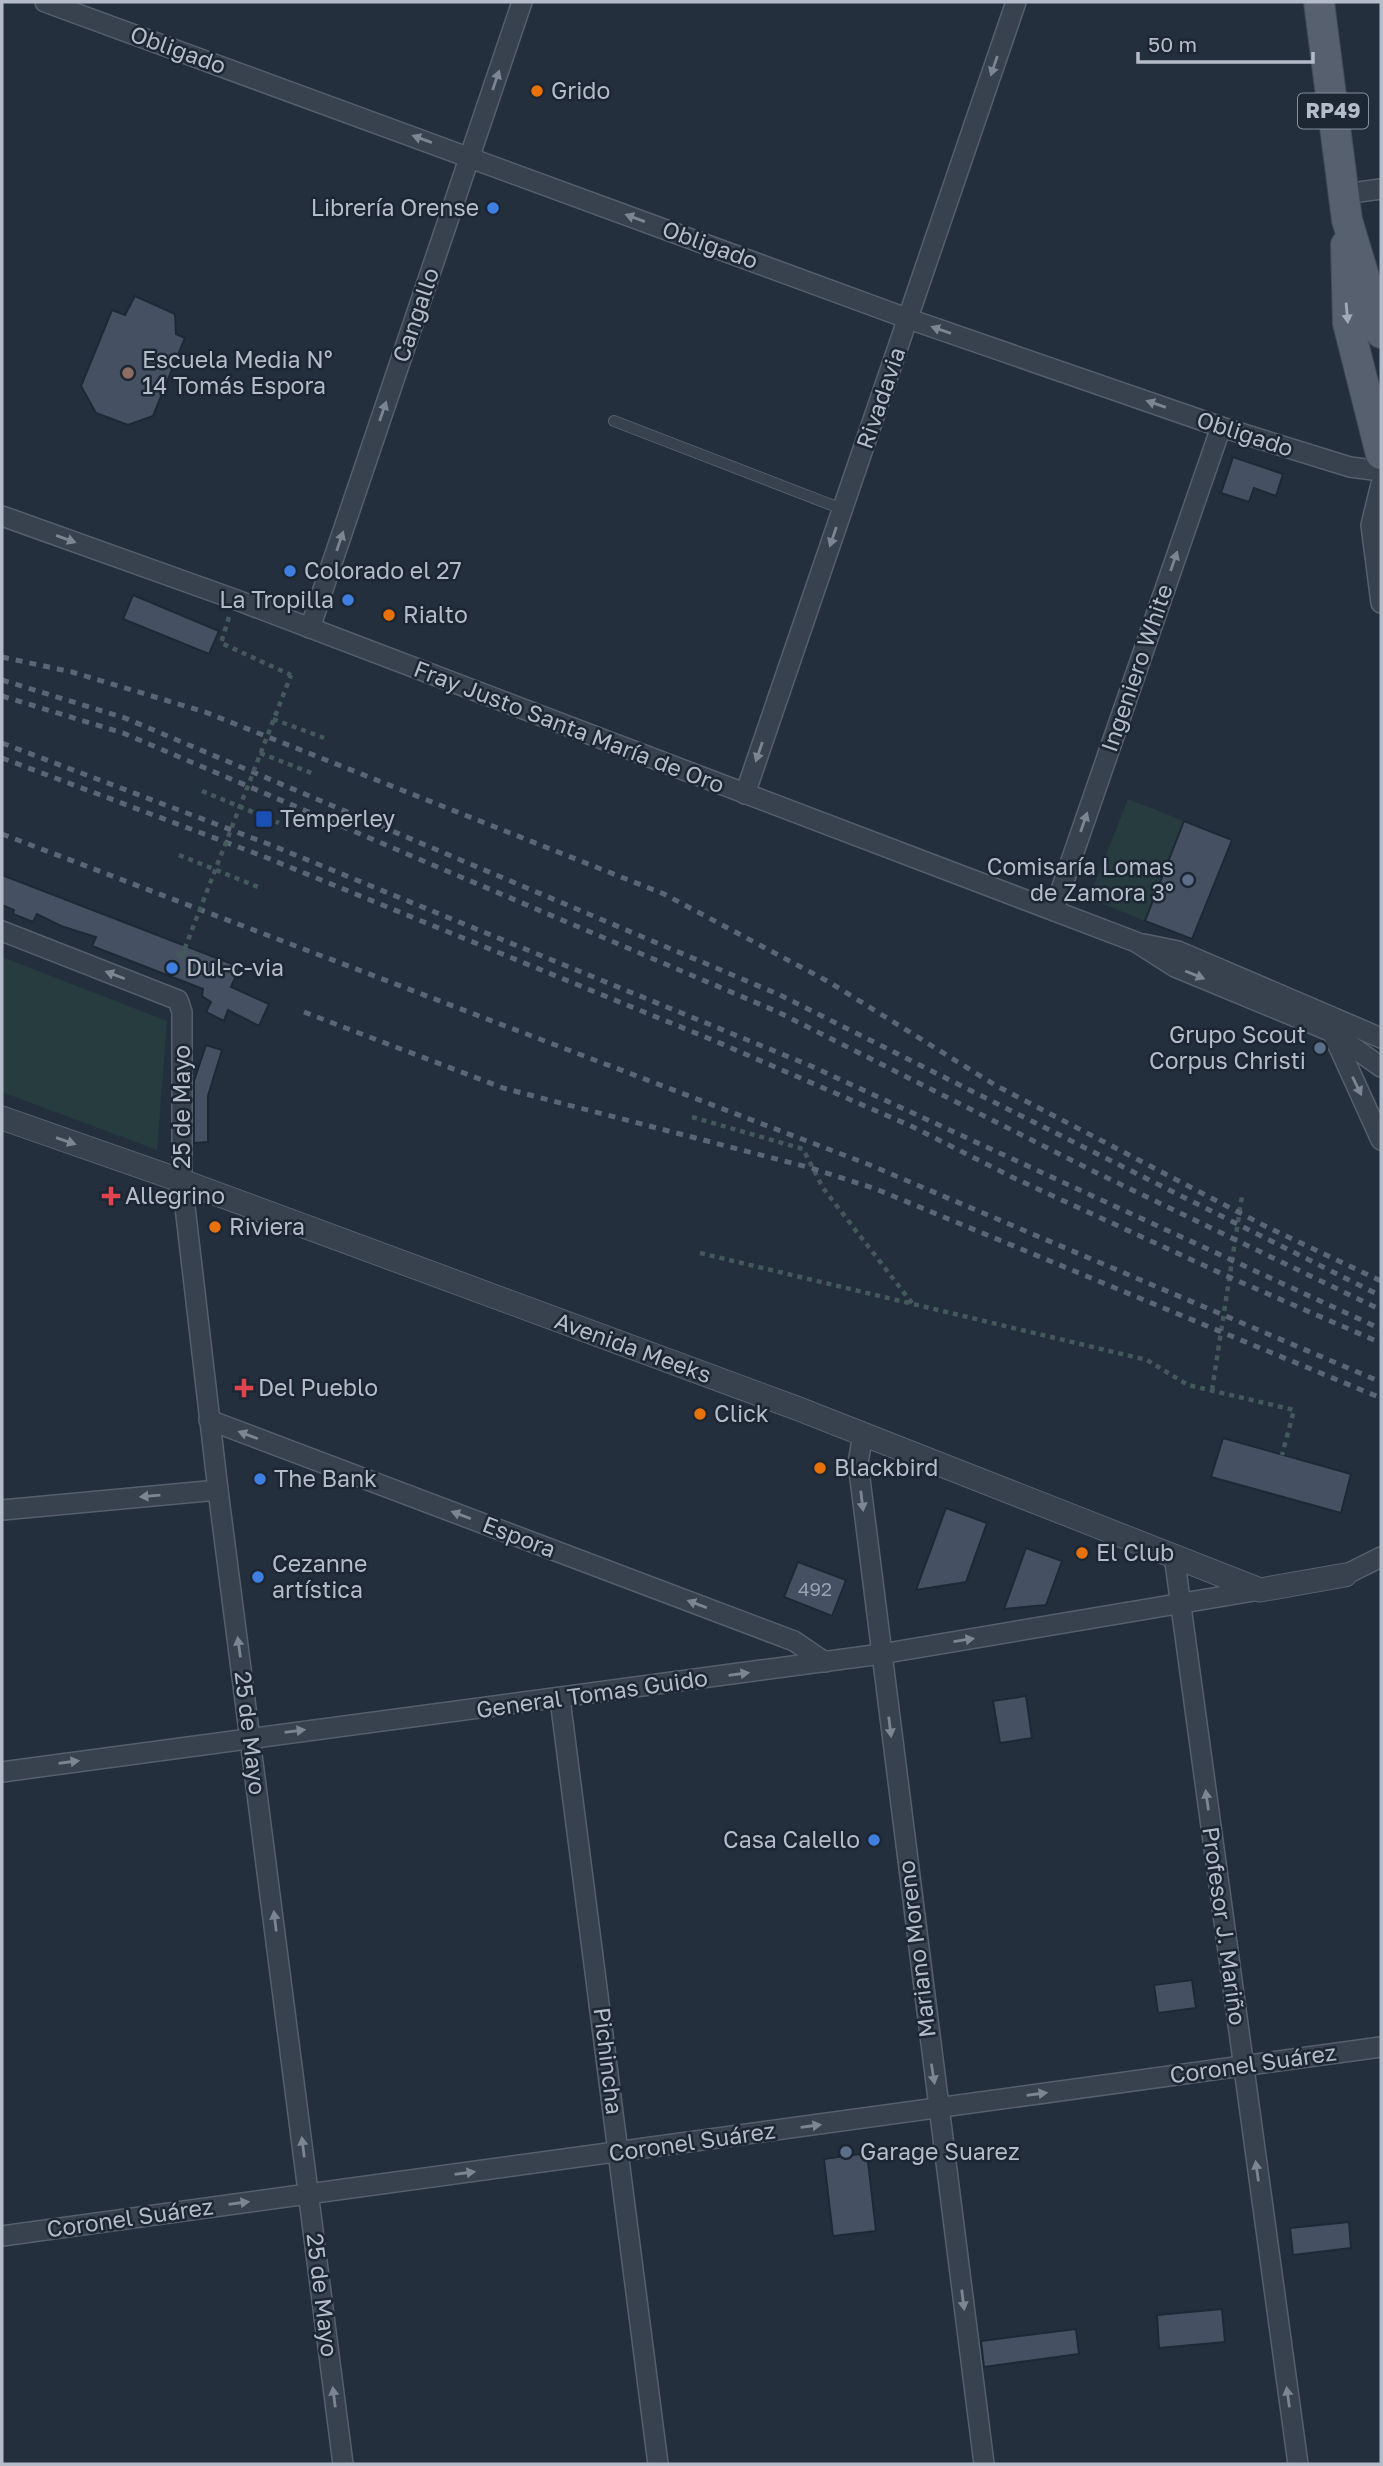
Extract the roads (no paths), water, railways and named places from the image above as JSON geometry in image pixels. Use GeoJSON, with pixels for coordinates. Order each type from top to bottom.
{"type":"FeatureCollection","features":[{"type":"Feature","properties":{"kind":"main road","name":"RP49"},"geometry":{"type":"LineString","coordinates":[[1319,2],[1346,207],[1348,323],[1381,454]]}},
{"type":"Feature","properties":{"kind":"main road","name":"RP49"},"geometry":{"type":"LineString","coordinates":[[1346,207],[1381,333]]}},
{"type":"Feature","properties":{"kind":"street","name":"Obligado"},"geometry":{"type":"LineString","coordinates":[[45,2],[909,318],[1220,426],[1350,467],[1381,471]]}},
{"type":"Feature","properties":{"kind":"street","name":"Cangallo"},"geometry":{"type":"LineString","coordinates":[[310,628],[522,2]]}},
{"type":"Feature","properties":{"kind":"street","name":"Rivadavia"},"geometry":{"type":"LineString","coordinates":[[745,794],[1016,2]]}},
{"type":"Feature","properties":{"kind":"street"},"geometry":{"type":"LineString","coordinates":[[1346,207],[1381,189]]}},
{"type":"Feature","properties":{"kind":"street","name":"Ingeniero White"},"geometry":{"type":"LineString","coordinates":[[1054,910],[1220,426]]}},
{"type":"Feature","properties":{"kind":"street"},"geometry":{"type":"LineString","coordinates":[[1381,484],[1371,525],[1381,603]]}},
{"type":"Feature","properties":{"kind":"street","name":"Fray Justo Santa María de Oro"},"geometry":{"type":"LineString","coordinates":[[2,516],[234,599],[1054,910],[1136,942],[1175,967],[1331,1024],[1381,1038]]}},
{"type":"Feature","properties":{"kind":"street","name":"25 de Mayo"},"geometry":{"type":"LineString","coordinates":[[2,931],[178,1000],[182,1012],[182,1181],[209,1420],[343,2464]]}},
{"type":"Feature","properties":{"kind":"street"},"geometry":{"type":"LineString","coordinates":[[1331,1024],[1381,1067]]}},
{"type":"Feature","properties":{"kind":"street"},"geometry":{"type":"LineString","coordinates":[[1331,1024],[1381,1140]]}},
{"type":"Feature","properties":{"kind":"street","name":"Avenida Meeks"},"geometry":{"type":"LineString","coordinates":[[2,1118],[182,1181],[863,1433],[1259,1590]]}},
{"type":"Feature","properties":{"kind":"street","name":"Espora"},"geometry":{"type":"LineString","coordinates":[[209,1420],[794,1641],[825,1662]]}},
{"type":"Feature","properties":{"kind":"street","name":"Mariano Moreno"},"geometry":{"type":"LineString","coordinates":[[863,1433],[858,1463],[984,2464]]}},
{"type":"Feature","properties":{"kind":"street"},"geometry":{"type":"LineString","coordinates":[[2,1510],[218,1490]]}},
{"type":"Feature","properties":{"kind":"street","name":"Profesor J. Mariño"},"geometry":{"type":"LineString","coordinates":[[1174,1555],[1298,2464]]}},
{"type":"Feature","properties":{"kind":"street"},"geometry":{"type":"LineString","coordinates":[[1345,1575],[1381,1557]]}},
{"type":"Feature","properties":{"kind":"street"},"geometry":{"type":"LineString","coordinates":[[1259,1590],[1345,1575],[1381,1574]]}},
{"type":"Feature","properties":{"kind":"street","name":"General Tomas Guido"},"geometry":{"type":"LineString","coordinates":[[2,1772],[881,1654],[1259,1590]]}},
{"type":"Feature","properties":{"kind":"street","name":"Pichincha"},"geometry":{"type":"LineString","coordinates":[[560,1699],[658,2464]]}},
{"type":"Feature","properties":{"kind":"street","name":"Coronel Suárez"},"geometry":{"type":"LineString","coordinates":[[2,2236],[1381,2047]]}},
{"type":"Feature","properties":{"kind":"lane"},"geometry":{"type":"LineString","coordinates":[[614,421],[842,509]]}},
{"type":"Feature","properties":{"kind":"railway"},"geometry":{"type":"LineString","coordinates":[[2,657],[72,672],[205,712],[664,894],[829,982],[995,1085],[1265,1226],[1381,1281]]}},
{"type":"Feature","properties":{"kind":"railway"},"geometry":{"type":"LineString","coordinates":[[2,680],[125,718],[780,995],[1381,1296]]}},
{"type":"Feature","properties":{"kind":"railway"},"geometry":{"type":"LineString","coordinates":[[2,696],[123,733],[778,1012],[1095,1172],[1381,1310]]}},
{"type":"Feature","properties":{"kind":"railway"},"geometry":{"type":"LineString","coordinates":[[2,743],[271,845],[811,1066],[1381,1329]]}},
{"type":"Feature","properties":{"kind":"railway"},"geometry":{"type":"LineString","coordinates":[[2,758],[265,857],[715,1041],[911,1126],[1014,1178],[1229,1277],[1381,1343]]}},
{"type":"Feature","properties":{"kind":"railway"},"geometry":{"type":"LineString","coordinates":[[2,834],[870,1165],[1381,1382]]}},
{"type":"Feature","properties":{"kind":"railway"},"geometry":{"type":"LineString","coordinates":[[304,1012],[503,1088],[811,1168],[876,1189],[1381,1398]]}},
{"type":"Feature","properties":{"kind":"place","name":"Grido"},"geometry":{"type":"Point","coordinates":[537,91]}},
{"type":"Feature","properties":{"kind":"place","name":"Librería Orense"},"geometry":{"type":"Point","coordinates":[493,208]}},
{"type":"Feature","properties":{"kind":"place","name":"Escuela Media N° 14 Tomás Espora"},"geometry":{"type":"Point","coordinates":[128,373]}},
{"type":"Feature","properties":{"kind":"place","name":"Colorado el 27"},"geometry":{"type":"Point","coordinates":[290,571]}},
{"type":"Feature","properties":{"kind":"place","name":"La Tropilla"},"geometry":{"type":"Point","coordinates":[348,600]}},
{"type":"Feature","properties":{"kind":"place","name":"Rialto"},"geometry":{"type":"Point","coordinates":[389,615]}},
{"type":"Feature","properties":{"kind":"place","name":"Temperley"},"geometry":{"type":"Point","coordinates":[264,819]}},
{"type":"Feature","properties":{"kind":"place","name":"Comisaría Lomas de Zamora 3°"},"geometry":{"type":"Point","coordinates":[1188,880]}},
{"type":"Feature","properties":{"kind":"place","name":"Dul-c-via"},"geometry":{"type":"Point","coordinates":[172,968]}},
{"type":"Feature","properties":{"kind":"place","name":"Grupo Scout Corpus Christi"},"geometry":{"type":"Point","coordinates":[1320,1048]}},
{"type":"Feature","properties":{"kind":"place","name":"Allegrino"},"geometry":{"type":"Point","coordinates":[111,1196]}},
{"type":"Feature","properties":{"kind":"place","name":"Riviera"},"geometry":{"type":"Point","coordinates":[215,1227]}},
{"type":"Feature","properties":{"kind":"place","name":"Del Pueblo"},"geometry":{"type":"Point","coordinates":[244,1388]}},
{"type":"Feature","properties":{"kind":"place","name":"Click"},"geometry":{"type":"Point","coordinates":[700,1414]}},
{"type":"Feature","properties":{"kind":"place","name":"Blackbird"},"geometry":{"type":"Point","coordinates":[820,1468]}},
{"type":"Feature","properties":{"kind":"place","name":"The Bank"},"geometry":{"type":"Point","coordinates":[260,1479]}},
{"type":"Feature","properties":{"kind":"place","name":"El Club"},"geometry":{"type":"Point","coordinates":[1082,1553]}},
{"type":"Feature","properties":{"kind":"place","name":"Cezanne artística"},"geometry":{"type":"Point","coordinates":[258,1577]}},
{"type":"Feature","properties":{"kind":"place","name":"Casa Calello"},"geometry":{"type":"Point","coordinates":[874,1840]}},
{"type":"Feature","properties":{"kind":"place","name":"Garage Suarez"},"geometry":{"type":"Point","coordinates":[846,2152]}}]}
